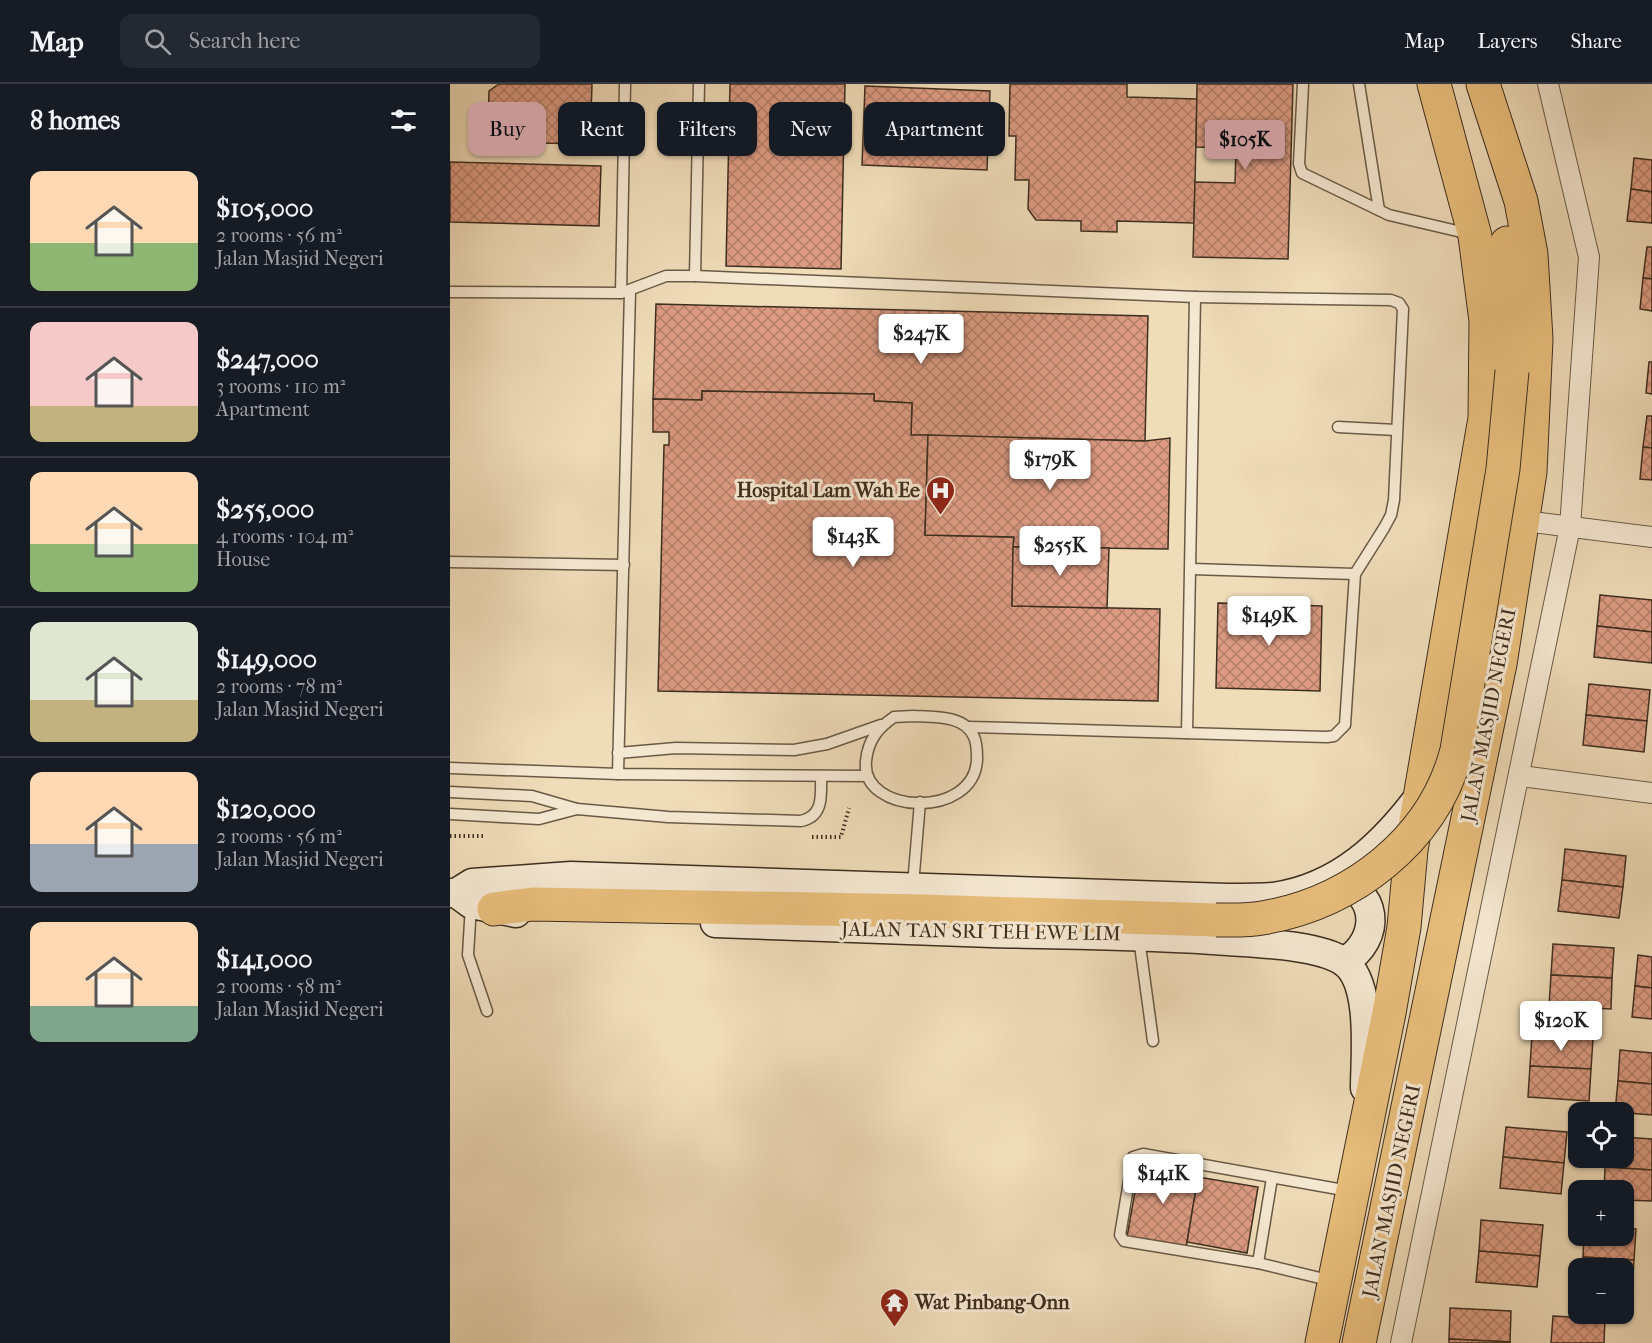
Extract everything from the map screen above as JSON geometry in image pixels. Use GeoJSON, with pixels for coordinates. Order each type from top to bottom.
{"type":"FeatureCollection","features":[{"type":"Feature","properties":{"kind":"highway","name":"JALAN MASJID NEGERI"},"geometry":{"type":"LineString","coordinates":[[1322,1343],[1336,1282],[1396,970],[1411,850],[1448,621],[1485,418],[1486,321],[1475,236],[1434,84]]}},
{"type":"Feature","properties":{"kind":"highway","name":"JALAN MASJID NEGERI"},"geometry":{"type":"LineString","coordinates":[[1359,1343],[1500,664],[1530,472],[1536,311],[1527,228],[1483,84]]}},
{"type":"Feature","properties":{"kind":"highway"},"geometry":{"type":"LineString","coordinates":[[469,896],[533,904],[1216,920],[1260,918],[1288,912],[1322,900],[1352,885],[1406,845],[1420,828],[1452,770],[1503,469],[1512,371],[1510,270],[1503,214],[1494,172],[1498,129]]}},
{"type":"Feature","properties":{"kind":"main road","name":"JALAN TAN SRI TEH EWE LIM"},"geometry":{"type":"LineString","coordinates":[[469,896],[571,876],[1227,898],[1274,897],[1305,889],[1326,880],[1372,852],[1388,837],[1421,794]]}},
{"type":"Feature","properties":{"kind":"main road"},"geometry":{"type":"LineString","coordinates":[[1326,880],[1341,882],[1355,889],[1364,900],[1370,914],[1371,929],[1366,943],[1357,954],[1344,962],[1355,977],[1364,1003],[1366,1120]]}},
{"type":"Feature","properties":{"kind":"main road","name":"JALAN TAN SRI TEH EWE LIM"},"geometry":{"type":"LineString","coordinates":[[469,896],[540,918],[993,933],[1139,935],[1275,944],[1318,953],[1344,962]]}},
{"type":"Feature","properties":{"kind":"street"},"geometry":{"type":"LineString","coordinates":[[1401,1343],[1521,776],[1570,527],[1589,258],[1548,84]]}},
{"type":"Feature","properties":{"kind":"street"},"geometry":{"type":"LineString","coordinates":[[1524,521],[1652,537]]}},
{"type":"Feature","properties":{"kind":"street"},"geometry":{"type":"LineString","coordinates":[[1521,776],[1652,793]]}},
{"type":"Feature","properties":{"kind":"lane"},"geometry":{"type":"LineString","coordinates":[[618,774],[624,565],[625,84]]}},
{"type":"Feature","properties":{"kind":"lane"},"geometry":{"type":"LineString","coordinates":[[695,276],[699,84]]}},
{"type":"Feature","properties":{"kind":"lane"},"geometry":{"type":"LineString","coordinates":[[1303,84],[1299,164],[1302,173],[1402,219],[1475,236]]}},
{"type":"Feature","properties":{"kind":"lane"},"geometry":{"type":"LineString","coordinates":[[1359,84],[1379,210]]}},
{"type":"Feature","properties":{"kind":"lane"},"geometry":{"type":"LineString","coordinates":[[450,292],[626,292],[659,277],[695,276],[1196,297],[1380,300],[1399,303],[1403,309],[1391,515],[1355,574],[1346,718],[1340,731],[1327,737],[969,727],[947,718],[913,716],[894,717],[883,724],[827,744],[794,750],[676,748],[618,753]]}},
{"type":"Feature","properties":{"kind":"lane"},"geometry":{"type":"LineString","coordinates":[[1187,734],[1196,297]]}},
{"type":"Feature","properties":{"kind":"lane"},"geometry":{"type":"LineString","coordinates":[[1338,427],[1396,430]]}},
{"type":"Feature","properties":{"kind":"lane"},"geometry":{"type":"LineString","coordinates":[[450,562],[624,565]]}},
{"type":"Feature","properties":{"kind":"lane"},"geometry":{"type":"LineString","coordinates":[[1192,569],[1355,574]]}},
{"type":"Feature","properties":{"kind":"lane"},"geometry":{"type":"LineString","coordinates":[[883,724],[872,738],[866,755],[867,776],[871,784],[886,796],[920,802],[943,801],[970,783],[976,768],[977,750],[976,739],[969,727]]}},
{"type":"Feature","properties":{"kind":"lane"},"geometry":{"type":"LineString","coordinates":[[450,768],[618,774],[867,776]]}},
{"type":"Feature","properties":{"kind":"lane"},"geometry":{"type":"LineString","coordinates":[[450,792],[532,796],[577,808],[668,817],[801,821],[815,815],[819,809],[821,776]]}},
{"type":"Feature","properties":{"kind":"lane"},"geometry":{"type":"LineString","coordinates":[[913,887],[920,802]]}},
{"type":"Feature","properties":{"kind":"lane"},"geometry":{"type":"LineString","coordinates":[[450,814],[540,819],[577,808]]}},
{"type":"Feature","properties":{"kind":"lane"},"geometry":{"type":"LineString","coordinates":[[469,896],[468,955],[487,1011]]}},
{"type":"Feature","properties":{"kind":"lane"},"geometry":{"type":"LineString","coordinates":[[1139,935],[1153,1041]]}},
{"type":"Feature","properties":{"kind":"lane"},"geometry":{"type":"LineString","coordinates":[[1336,1282],[1258,1263],[1124,1241],[1120,1235],[1131,1168],[1133,1157],[1143,1154],[1352,1192]]}},
{"type":"Feature","properties":{"kind":"lane"},"geometry":{"type":"LineString","coordinates":[[1258,1263],[1272,1179]]}},
{"type":"Feature","properties":{"kind":"building"},"geometry":{"type":"Polygon","coordinates":[[[499,84],[592,84],[591,102],[558,102],[558,143],[546,143],[546,102],[489,102],[489,91],[499,84]]]}},
{"type":"Feature","properties":{"kind":"building"},"geometry":{"type":"Polygon","coordinates":[[[730,84],[845,84],[845,102],[769,102],[769,156],[843,156],[841,269],[726,266],[728,156],[757,156],[757,102],[730,102],[730,84]]]}},
{"type":"Feature","properties":{"kind":"building"},"geometry":{"type":"Polygon","coordinates":[[[1010,84],[1127,84],[1127,97],[1197,99],[1194,223],[1117,221],[1117,232],[1081,231],[1081,221],[1036,220],[1028,209],[1029,180],[1015,180],[1016,136],[1009,136],[1010,84]]]}},
{"type":"Feature","properties":{"kind":"building"},"geometry":{"type":"Polygon","coordinates":[[[1197,84],[1293,84],[1288,259],[1193,257],[1195,182],[1235,183],[1236,148],[1196,147],[1197,84]]]}},
{"type":"Feature","properties":{"kind":"building"},"geometry":{"type":"Polygon","coordinates":[[[865,86],[990,91],[990,102],[864,102],[865,86]]]}},
{"type":"Feature","properties":{"kind":"building"},"geometry":{"type":"Polygon","coordinates":[[[864,112],[864,156],[988,156],[987,170],[862,165],[864,112]]]}},
{"type":"Feature","properties":{"kind":"building"},"geometry":{"type":"Polygon","coordinates":[[[1634,158],[1652,160],[1652,192],[1631,189],[1634,158]]]}},
{"type":"Feature","properties":{"kind":"building"},"geometry":{"type":"Polygon","coordinates":[[[450,162],[601,166],[599,226],[450,222],[450,162]]]}},
{"type":"Feature","properties":{"kind":"building"},"geometry":{"type":"Polygon","coordinates":[[[1631,189],[1652,192],[1652,223],[1627,221],[1631,189]]]}},
{"type":"Feature","properties":{"kind":"building"},"geometry":{"type":"Polygon","coordinates":[[[1647,247],[1652,247],[1652,279],[1643,278],[1647,247]]]}},
{"type":"Feature","properties":{"kind":"building"},"geometry":{"type":"Polygon","coordinates":[[[1643,278],[1652,279],[1652,311],[1640,309],[1643,278]]]}},
{"type":"Feature","properties":{"kind":"building"},"geometry":{"type":"Polygon","coordinates":[[[656,304],[1148,316],[1145,441],[911,435],[912,403],[874,401],[874,394],[702,391],[702,400],[653,399],[656,304]]]}},
{"type":"Feature","properties":{"kind":"building"},"geometry":{"type":"Polygon","coordinates":[[[1649,362],[1652,362],[1652,394],[1646,393],[1649,362]]]}},
{"type":"Feature","properties":{"kind":"building"},"geometry":{"type":"Polygon","coordinates":[[[702,391],[874,394],[874,401],[912,403],[911,435],[928,435],[925,535],[1014,537],[1012,606],[1160,609],[1158,701],[658,691],[664,445],[669,445],[669,432],[653,432],[653,399],[702,400],[702,391]]]}},
{"type":"Feature","properties":{"kind":"building"},"geometry":{"type":"Polygon","coordinates":[[[1647,416],[1652,416],[1652,448],[1643,447],[1647,416]]]}},
{"type":"Feature","properties":{"kind":"building"},"geometry":{"type":"Polygon","coordinates":[[[928,435],[1145,441],[1170,438],[1168,549],[1013,547],[1014,537],[925,535],[928,435]]]}},
{"type":"Feature","properties":{"kind":"building"},"geometry":{"type":"Polygon","coordinates":[[[1643,447],[1652,448],[1652,480],[1640,479],[1643,447]]]}},
{"type":"Feature","properties":{"kind":"building"},"geometry":{"type":"Polygon","coordinates":[[[1013,547],[1109,548],[1107,608],[1012,606],[1013,547]]]}},
{"type":"Feature","properties":{"kind":"building"},"geometry":{"type":"Polygon","coordinates":[[[1600,595],[1652,600],[1652,632],[1597,626],[1600,595]]]}},
{"type":"Feature","properties":{"kind":"building"},"geometry":{"type":"Polygon","coordinates":[[[1218,603],[1322,606],[1320,691],[1216,688],[1218,603]]]}},
{"type":"Feature","properties":{"kind":"building"},"geometry":{"type":"Polygon","coordinates":[[[1597,626],[1652,632],[1652,663],[1594,657],[1597,626]]]}},
{"type":"Feature","properties":{"kind":"building"},"geometry":{"type":"Polygon","coordinates":[[[1589,684],[1650,690],[1647,721],[1586,715],[1589,684]]]}},
{"type":"Feature","properties":{"kind":"building"},"geometry":{"type":"Polygon","coordinates":[[[1586,715],[1647,721],[1644,752],[1583,745],[1586,715]]]}},
{"type":"Feature","properties":{"kind":"building"},"geometry":{"type":"Polygon","coordinates":[[[1565,849],[1626,856],[1623,887],[1562,880],[1565,849]]]}},
{"type":"Feature","properties":{"kind":"building"},"geometry":{"type":"Polygon","coordinates":[[[1562,880],[1623,887],[1619,918],[1558,911],[1562,880]]]}},
{"type":"Feature","properties":{"kind":"building"},"geometry":{"type":"Polygon","coordinates":[[[1553,944],[1614,948],[1612,978],[1551,975],[1553,944]]]}},
{"type":"Feature","properties":{"kind":"building"},"geometry":{"type":"Polygon","coordinates":[[[1638,955],[1652,957],[1652,988],[1635,986],[1638,955]]]}},
{"type":"Feature","properties":{"kind":"building"},"geometry":{"type":"Polygon","coordinates":[[[1551,975],[1612,978],[1611,1009],[1549,1006],[1551,975]]]}},
{"type":"Feature","properties":{"kind":"building"},"geometry":{"type":"Polygon","coordinates":[[[1635,986],[1652,988],[1652,1019],[1632,1017],[1635,986]]]}},
{"type":"Feature","properties":{"kind":"building"},"geometry":{"type":"Polygon","coordinates":[[[1532,1035],[1593,1039],[1591,1069],[1530,1066],[1532,1035]]]}},
{"type":"Feature","properties":{"kind":"building"},"geometry":{"type":"Polygon","coordinates":[[[1620,1050],[1652,1053],[1652,1084],[1618,1081],[1620,1050]]]}},
{"type":"Feature","properties":{"kind":"building"},"geometry":{"type":"Polygon","coordinates":[[[1530,1066],[1591,1069],[1589,1101],[1528,1097],[1530,1066]]]}},
{"type":"Feature","properties":{"kind":"building"},"geometry":{"type":"Polygon","coordinates":[[[1618,1081],[1652,1084],[1652,1115],[1634,1114],[1634,1102],[1616,1102],[1618,1081]]]}},
{"type":"Feature","properties":{"kind":"building"},"geometry":{"type":"Polygon","coordinates":[[[1506,1127],[1567,1132],[1564,1163],[1503,1157],[1506,1127]]]}},
{"type":"Feature","properties":{"kind":"building"},"geometry":{"type":"Polygon","coordinates":[[[1634,1138],[1652,1139],[1652,1170],[1621,1168],[1634,1168],[1634,1138]]]}},
{"type":"Feature","properties":{"kind":"building"},"geometry":{"type":"Polygon","coordinates":[[[1503,1157],[1564,1163],[1561,1194],[1500,1188],[1503,1157]]]}},
{"type":"Feature","properties":{"kind":"building"},"geometry":{"type":"Polygon","coordinates":[[[1140,1163],[1199,1173],[1186,1248],[1127,1237],[1140,1163]]]}},
{"type":"Feature","properties":{"kind":"building"},"geometry":{"type":"Polygon","coordinates":[[[1605,1168],[1652,1170],[1652,1201],[1634,1200],[1634,1180],[1604,1180],[1605,1168]]]}},
{"type":"Feature","properties":{"kind":"building"},"geometry":{"type":"Polygon","coordinates":[[[1198,1177],[1258,1187],[1247,1253],[1187,1242],[1198,1177]]]}},
{"type":"Feature","properties":{"kind":"building"},"geometry":{"type":"Polygon","coordinates":[[[1481,1220],[1543,1225],[1540,1256],[1479,1251],[1481,1220]]]}},
{"type":"Feature","properties":{"kind":"building"},"geometry":{"type":"Polygon","coordinates":[[[1634,1229],[1636,1229],[1634,1260],[1634,1258],[1583,1257],[1584,1246],[1634,1246],[1634,1229]]]}},
{"type":"Feature","properties":{"kind":"building"},"geometry":{"type":"Polygon","coordinates":[[[1479,1251],[1540,1256],[1537,1287],[1476,1282],[1479,1251]]]}},
{"type":"Feature","properties":{"kind":"building"},"geometry":{"type":"Polygon","coordinates":[[[1450,1308],[1511,1311],[1510,1342],[1449,1339],[1450,1308]]]}},
{"type":"Feature","properties":{"kind":"building"},"geometry":{"type":"Polygon","coordinates":[[[1553,1316],[1568,1317],[1568,1324],[1605,1324],[1604,1343],[1551,1343],[1553,1316]]]}},
{"type":"Feature","properties":{"kind":"building"},"geometry":{"type":"Polygon","coordinates":[[[1449,1339],[1510,1342],[1510,1343],[1449,1343],[1449,1339]]]}},
{"type":"Feature","properties":{"kind":"place","name":"Hospital Lam Wah Ee"},"geometry":{"type":"Point","coordinates":[941,516]}},
{"type":"Feature","properties":{"kind":"place","name":"Wat Pinbang-Onn"},"geometry":{"type":"Point","coordinates":[894,1328]}}]}
